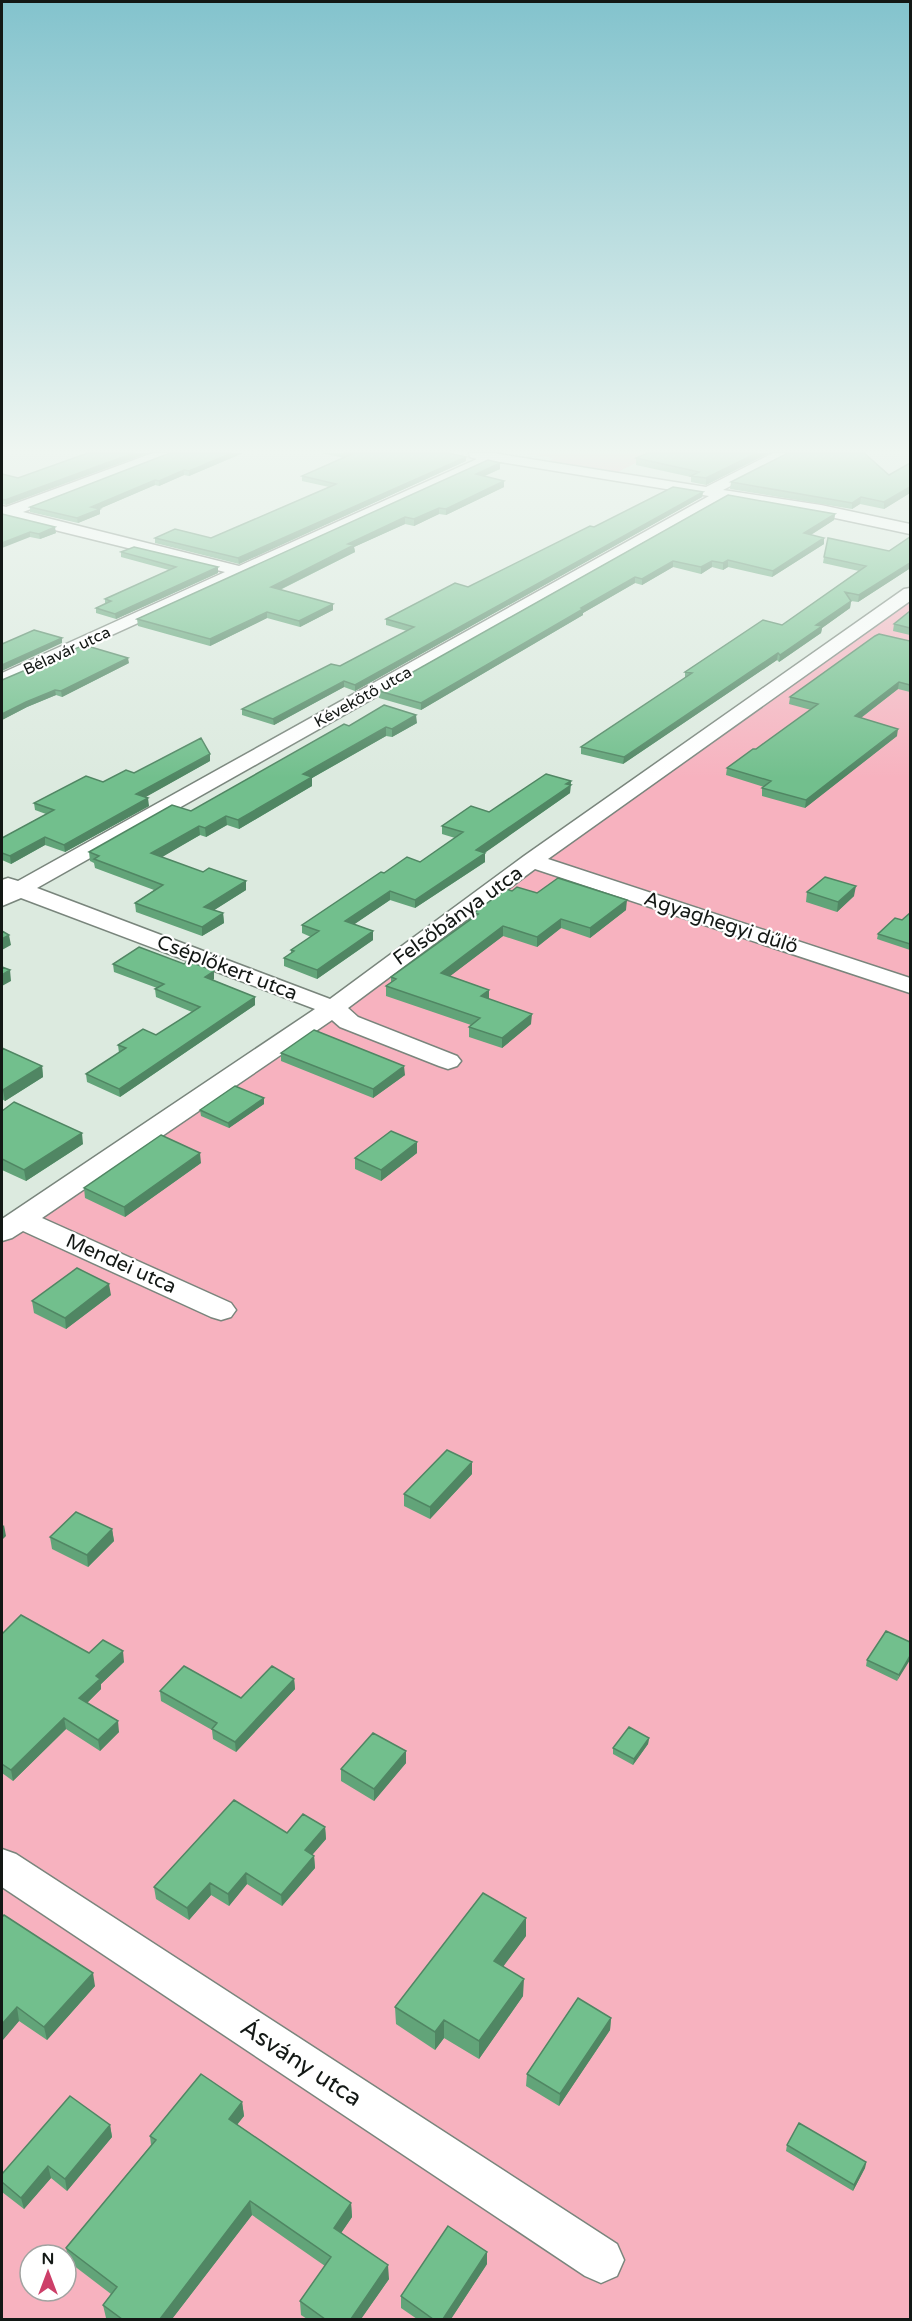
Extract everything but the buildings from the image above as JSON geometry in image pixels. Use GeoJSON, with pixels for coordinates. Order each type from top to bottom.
{"type":"FeatureCollection","features":[{"type":"Feature","properties":{"kind":"street"},"geometry":{"type":"LineString","coordinates":[[201,561],[240,571]]}},
{"type":"Feature","properties":{"kind":"street","name":"Bélavár utca"},"geometry":{"type":"LineString","coordinates":[[2,680],[261,561]]}},
{"type":"Feature","properties":{"kind":"street","name":"Kévekötő utca"},"geometry":{"type":"LineString","coordinates":[[7,890],[595,561]]}},
{"type":"Feature","properties":{"kind":"street","name":"Felsőbánya utca"},"geometry":{"type":"LineString","coordinates":[[11,1225],[333,1008],[532,861],[871,632],[910,593]]}},
{"type":"Feature","properties":{"kind":"street","name":"Agyaghegyi dűlő"},"geometry":{"type":"LineString","coordinates":[[532,861],[910,986]]}},
{"type":"Feature","properties":{"kind":"street","name":"Cséplőkert utca"},"geometry":{"type":"LineString","coordinates":[[7,890],[333,1008],[349,1022],[447,1061]]}},
{"type":"Feature","properties":{"kind":"street","name":"Mendei utca"},"geometry":{"type":"LineString","coordinates":[[11,1225],[221,1310]]}},
{"type":"Feature","properties":{"kind":"street","name":"Ásvány utca"},"geometry":{"type":"LineString","coordinates":[[2,1866],[601,2260]]}},
{"type":"Feature","properties":{"kind":"shaded area"},"geometry":{"type":"Polygon","coordinates":[[[910,593],[910,2319],[2,2319],[2,1232],[910,593]]]}}]}
